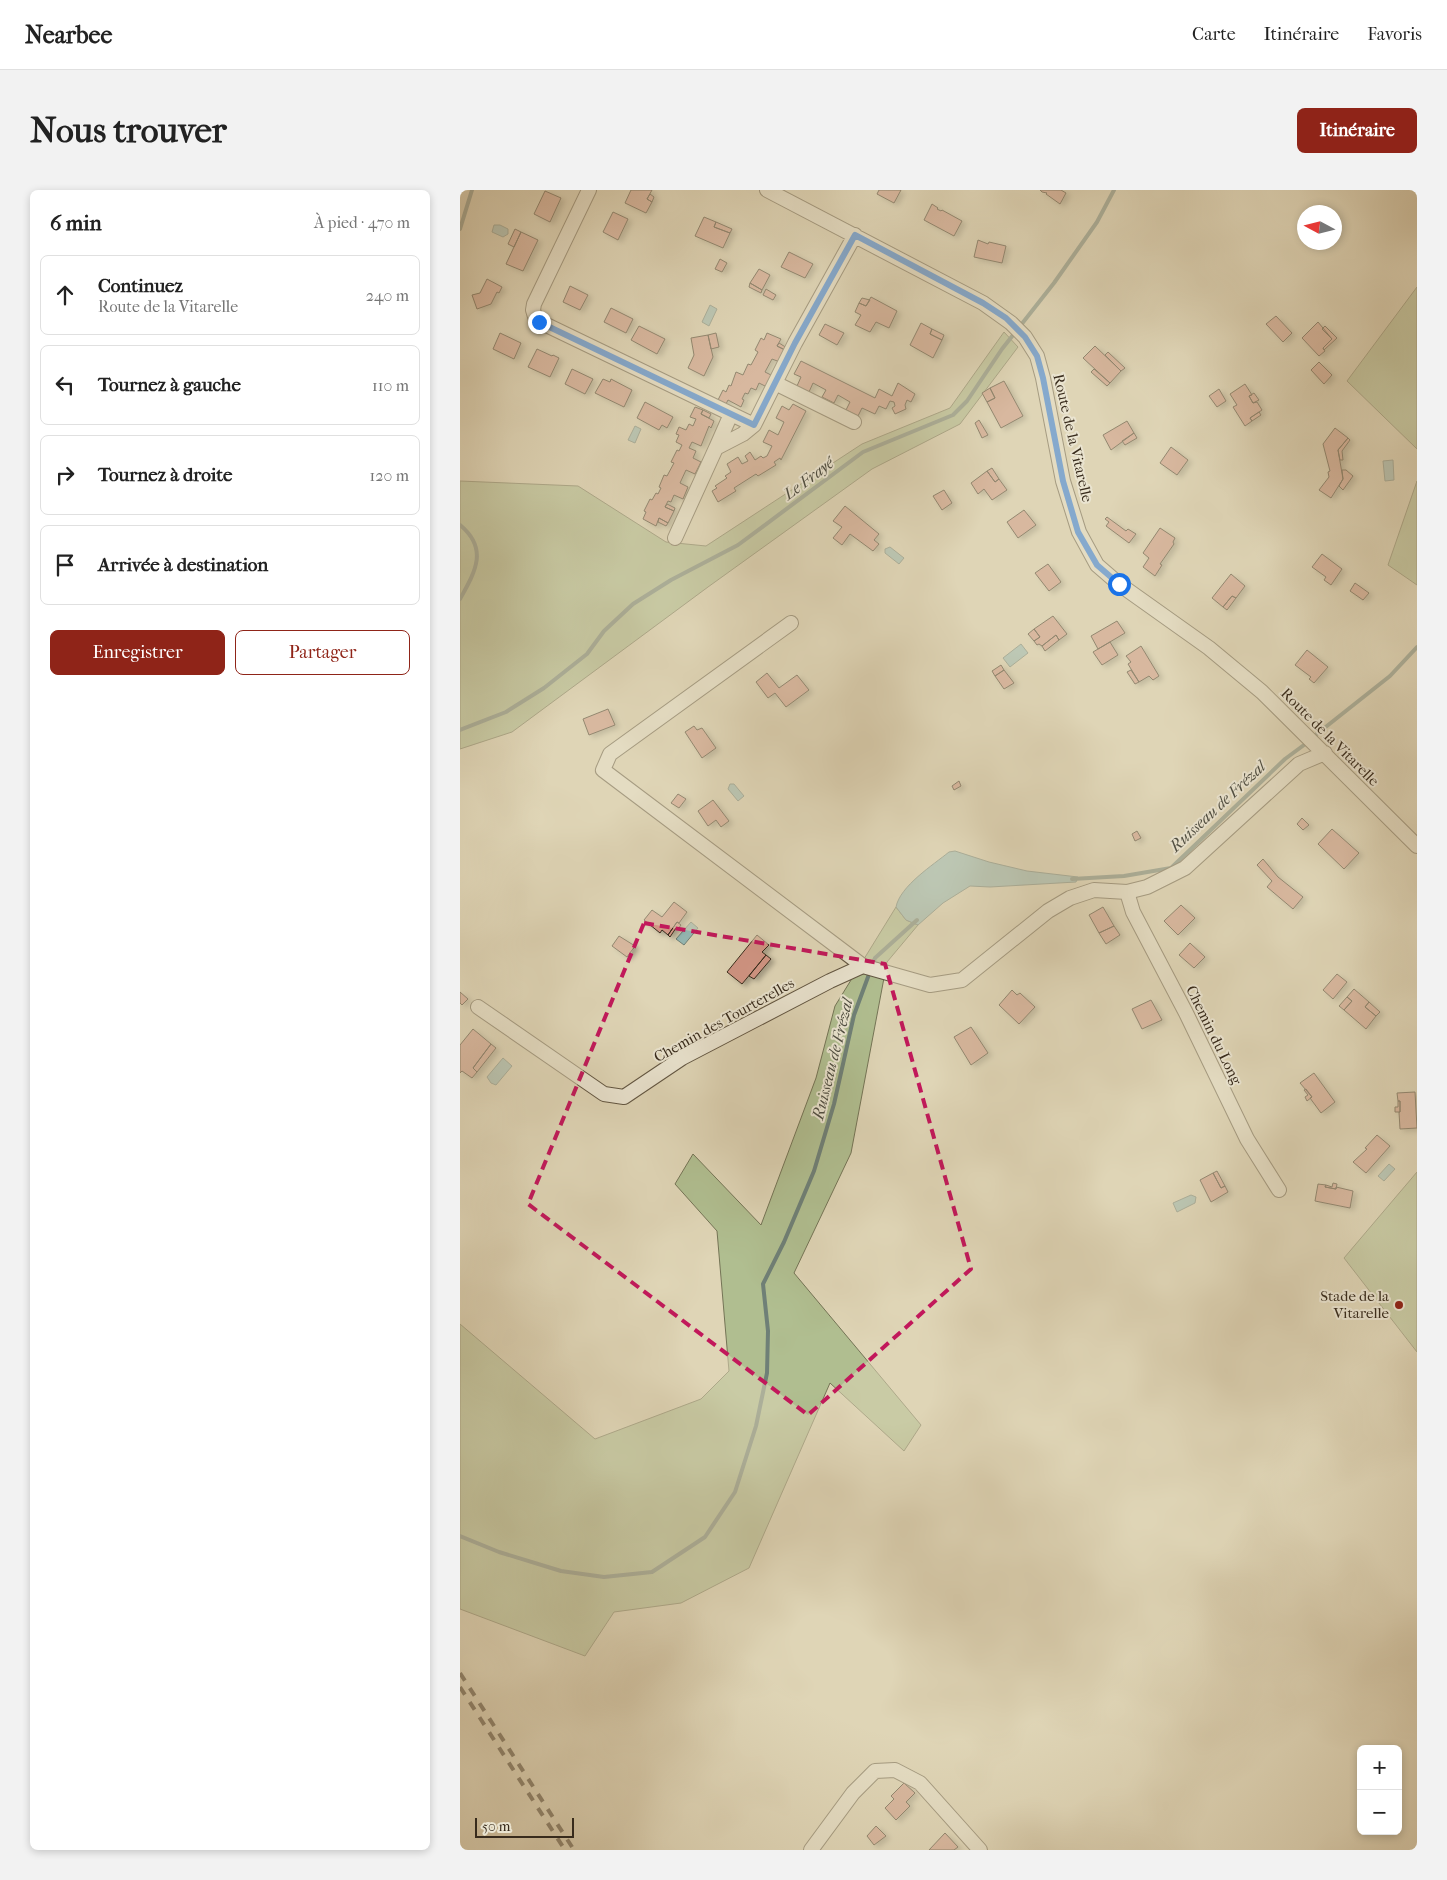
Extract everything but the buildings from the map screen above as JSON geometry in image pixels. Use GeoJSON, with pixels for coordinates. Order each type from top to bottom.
{"type":"FeatureCollection","features":[{"type":"Feature","properties":{"kind":"street"},"geometry":{"type":"LineString","coordinates":[[589,190],[534,304],[533,310],[536,320],[754,425]]}},
{"type":"Feature","properties":{"kind":"street","name":"Route de la Vitarelle"},"geometry":{"type":"LineString","coordinates":[[767,190],[790,195],[855,235],[983,303],[1024,335],[1037,356],[1063,481],[1078,532],[1097,565],[1119,584],[1209,648],[1262,692],[1417,846]]}},
{"type":"Feature","properties":{"kind":"street"},"geometry":{"type":"LineString","coordinates":[[716,448],[743,434],[754,425],[795,343],[855,235]]}},
{"type":"Feature","properties":{"kind":"street"},"geometry":{"type":"LineString","coordinates":[[775,383],[854,422]]}},
{"type":"Feature","properties":{"kind":"street"},"geometry":{"type":"LineString","coordinates":[[675,538],[731,414]]}},
{"type":"Feature","properties":{"kind":"street"},"geometry":{"type":"LineString","coordinates":[[791,623],[610,754],[603,770],[863,966],[930,985],[962,980],[1048,911],[1070,898],[1094,890],[1127,892],[1147,887],[1185,868],[1299,764],[1321,750]]}},
{"type":"Feature","properties":{"kind":"street","name":"Chemin du Long"},"geometry":{"type":"LineString","coordinates":[[1127,892],[1133,912],[1186,1013],[1247,1139],[1279,1190]]}},
{"type":"Feature","properties":{"kind":"street","name":"Chemin des Tourterelles"},"geometry":{"type":"LineString","coordinates":[[478,1007],[604,1094],[624,1096],[682,1058],[830,981],[863,966]]}},
{"type":"Feature","properties":{"kind":"street"},"geometry":{"type":"LineString","coordinates":[[811,1850],[853,1793],[875,1771],[895,1770],[920,1782],[980,1850]]}},
{"type":"Feature","properties":{"kind":"highlighted area"},"geometry":{"type":"Polygon","coordinates":[[[644,923],[885,964],[971,1269],[808,1415],[528,1204],[644,923]]]}},
{"type":"Feature","properties":{"kind":"green space"},"geometry":{"type":"Polygon","coordinates":[[[1417,287],[1417,449],[1347,381],[1417,287]]]}},
{"type":"Feature","properties":{"kind":"green space"},"geometry":{"type":"Polygon","coordinates":[[[1004,332],[1018,347],[960,424],[872,469],[512,732],[460,749],[460,481],[578,486],[666,542],[706,546],[862,444],[950,408],[1004,332]]]}},
{"type":"Feature","properties":{"kind":"green space"},"geometry":{"type":"Polygon","coordinates":[[[1417,481],[1417,585],[1388,565],[1417,481]]]}},
{"type":"Feature","properties":{"kind":"green space"},"geometry":{"type":"Polygon","coordinates":[[[896,907],[906,920],[918,925],[887,962],[851,1153],[794,1273],[921,1425],[904,1451],[830,1383],[749,1568],[681,1603],[614,1612],[585,1656],[460,1609],[460,1324],[595,1439],[701,1399],[729,1371],[717,1231],[675,1184],[693,1154],[761,1225],[816,1078],[835,1006],[896,907]]]}},
{"type":"Feature","properties":{"kind":"green space","name":"Stade de la Vitarelle"},"geometry":{"type":"Polygon","coordinates":[[[1417,1172],[1417,1352],[1344,1258],[1417,1172]]]}},
{"type":"Feature","properties":{"kind":"water"},"geometry":{"type":"Polygon","coordinates":[[[494,225],[500,225],[508,229],[508,234],[503,237],[492,232],[494,225]]]}},
{"type":"Feature","properties":{"kind":"water"},"geometry":{"type":"Polygon","coordinates":[[[710,305],[717,309],[709,326],[702,322],[710,305]]]}},
{"type":"Feature","properties":{"kind":"water"},"geometry":{"type":"Polygon","coordinates":[[[635,426],[641,429],[635,443],[628,440],[635,426]]]}},
{"type":"Feature","properties":{"kind":"water"},"geometry":{"type":"Polygon","coordinates":[[[1393,460],[1394,480],[1385,481],[1383,461],[1393,460]]]}},
{"type":"Feature","properties":{"kind":"water"},"geometry":{"type":"Polygon","coordinates":[[[890,547],[904,558],[899,564],[885,553],[885,549],[890,547]]]}},
{"type":"Feature","properties":{"kind":"water"},"geometry":{"type":"Polygon","coordinates":[[[1021,644],[1028,653],[1010,667],[1003,658],[1021,644]]]}},
{"type":"Feature","properties":{"kind":"water"},"geometry":{"type":"Polygon","coordinates":[[[730,784],[734,784],[744,796],[738,801],[728,789],[730,784]]]}},
{"type":"Feature","properties":{"kind":"water"},"geometry":{"type":"Polygon","coordinates":[[[955,851],[1027,871],[1078,877],[1076,882],[990,887],[970,886],[943,903],[918,925],[906,920],[896,907],[904,891],[926,870],[949,852],[955,851]]]}},
{"type":"Feature","properties":{"kind":"water"},"geometry":{"type":"Polygon","coordinates":[[[691,922],[698,928],[684,945],[676,939],[691,922]]]}},
{"type":"Feature","properties":{"kind":"water"},"geometry":{"type":"Polygon","coordinates":[[[503,1058],[512,1066],[496,1085],[491,1083],[487,1077],[503,1058]]]}},
{"type":"Feature","properties":{"kind":"water"},"geometry":{"type":"Polygon","coordinates":[[[1389,1164],[1395,1169],[1384,1181],[1378,1176],[1389,1164]]]}},
{"type":"Feature","properties":{"kind":"water"},"geometry":{"type":"Polygon","coordinates":[[[1191,1195],[1196,1197],[1195,1203],[1177,1212],[1173,1203],[1191,1195]]]}},
{"type":"Feature","properties":{"kind":"waterway"},"geometry":{"type":"LineString","coordinates":[[460,229],[472,190]]}},
{"type":"Feature","properties":{"kind":"waterway","name":"Le Frayé"},"geometry":{"type":"LineString","coordinates":[[460,730],[506,712],[544,688],[587,654],[604,631],[633,604],[671,580],[738,545],[863,452],[953,415],[967,401],[1002,349],[1054,283],[1097,222],[1114,190]]}},
{"type":"Feature","properties":{"kind":"waterway"},"geometry":{"type":"LineString","coordinates":[[460,525],[469,534],[477,552],[474,570],[460,599]]}},
{"type":"Feature","properties":{"kind":"waterway","name":"Ruisseau de Frézal"},"geometry":{"type":"LineString","coordinates":[[1313,737],[1390,676],[1417,647]]}},
{"type":"Feature","properties":{"kind":"waterway","name":"Ruisseau de Frézal"},"geometry":{"type":"LineString","coordinates":[[1072,879],[1124,876],[1171,868],[1285,759],[1308,742]]}},
{"type":"Feature","properties":{"kind":"waterway","name":"Ruisseau de Frézal"},"geometry":{"type":"LineString","coordinates":[[460,1536],[499,1552],[561,1571],[604,1577],[652,1572],[705,1537],[735,1492],[756,1426],[767,1373],[768,1331],[763,1284],[784,1242],[814,1171],[834,1104],[854,1015],[875,958],[917,920]]}},
{"type":"Feature","properties":{"kind":"railway"},"geometry":{"type":"LineString","coordinates":[[460,1673],[574,1850]]}},
{"type":"Feature","properties":{"kind":"railway"},"geometry":{"type":"LineString","coordinates":[[460,1687],[565,1850]]}},
{"type":"Feature","properties":{"kind":"place","name":"Stade de la Vitarelle"},"geometry":{"type":"Point","coordinates":[1399,1305]}},
{"type":"Feature","properties":{"kind":"route"},"geometry":{"type":"LineString","coordinates":[[539,322],[754,425],[795,343],[855,235],[983,303],[1006,318],[1025,337],[1037,356],[1043,378],[1063,481],[1078,532],[1097,565],[1119,584]]}}]}
